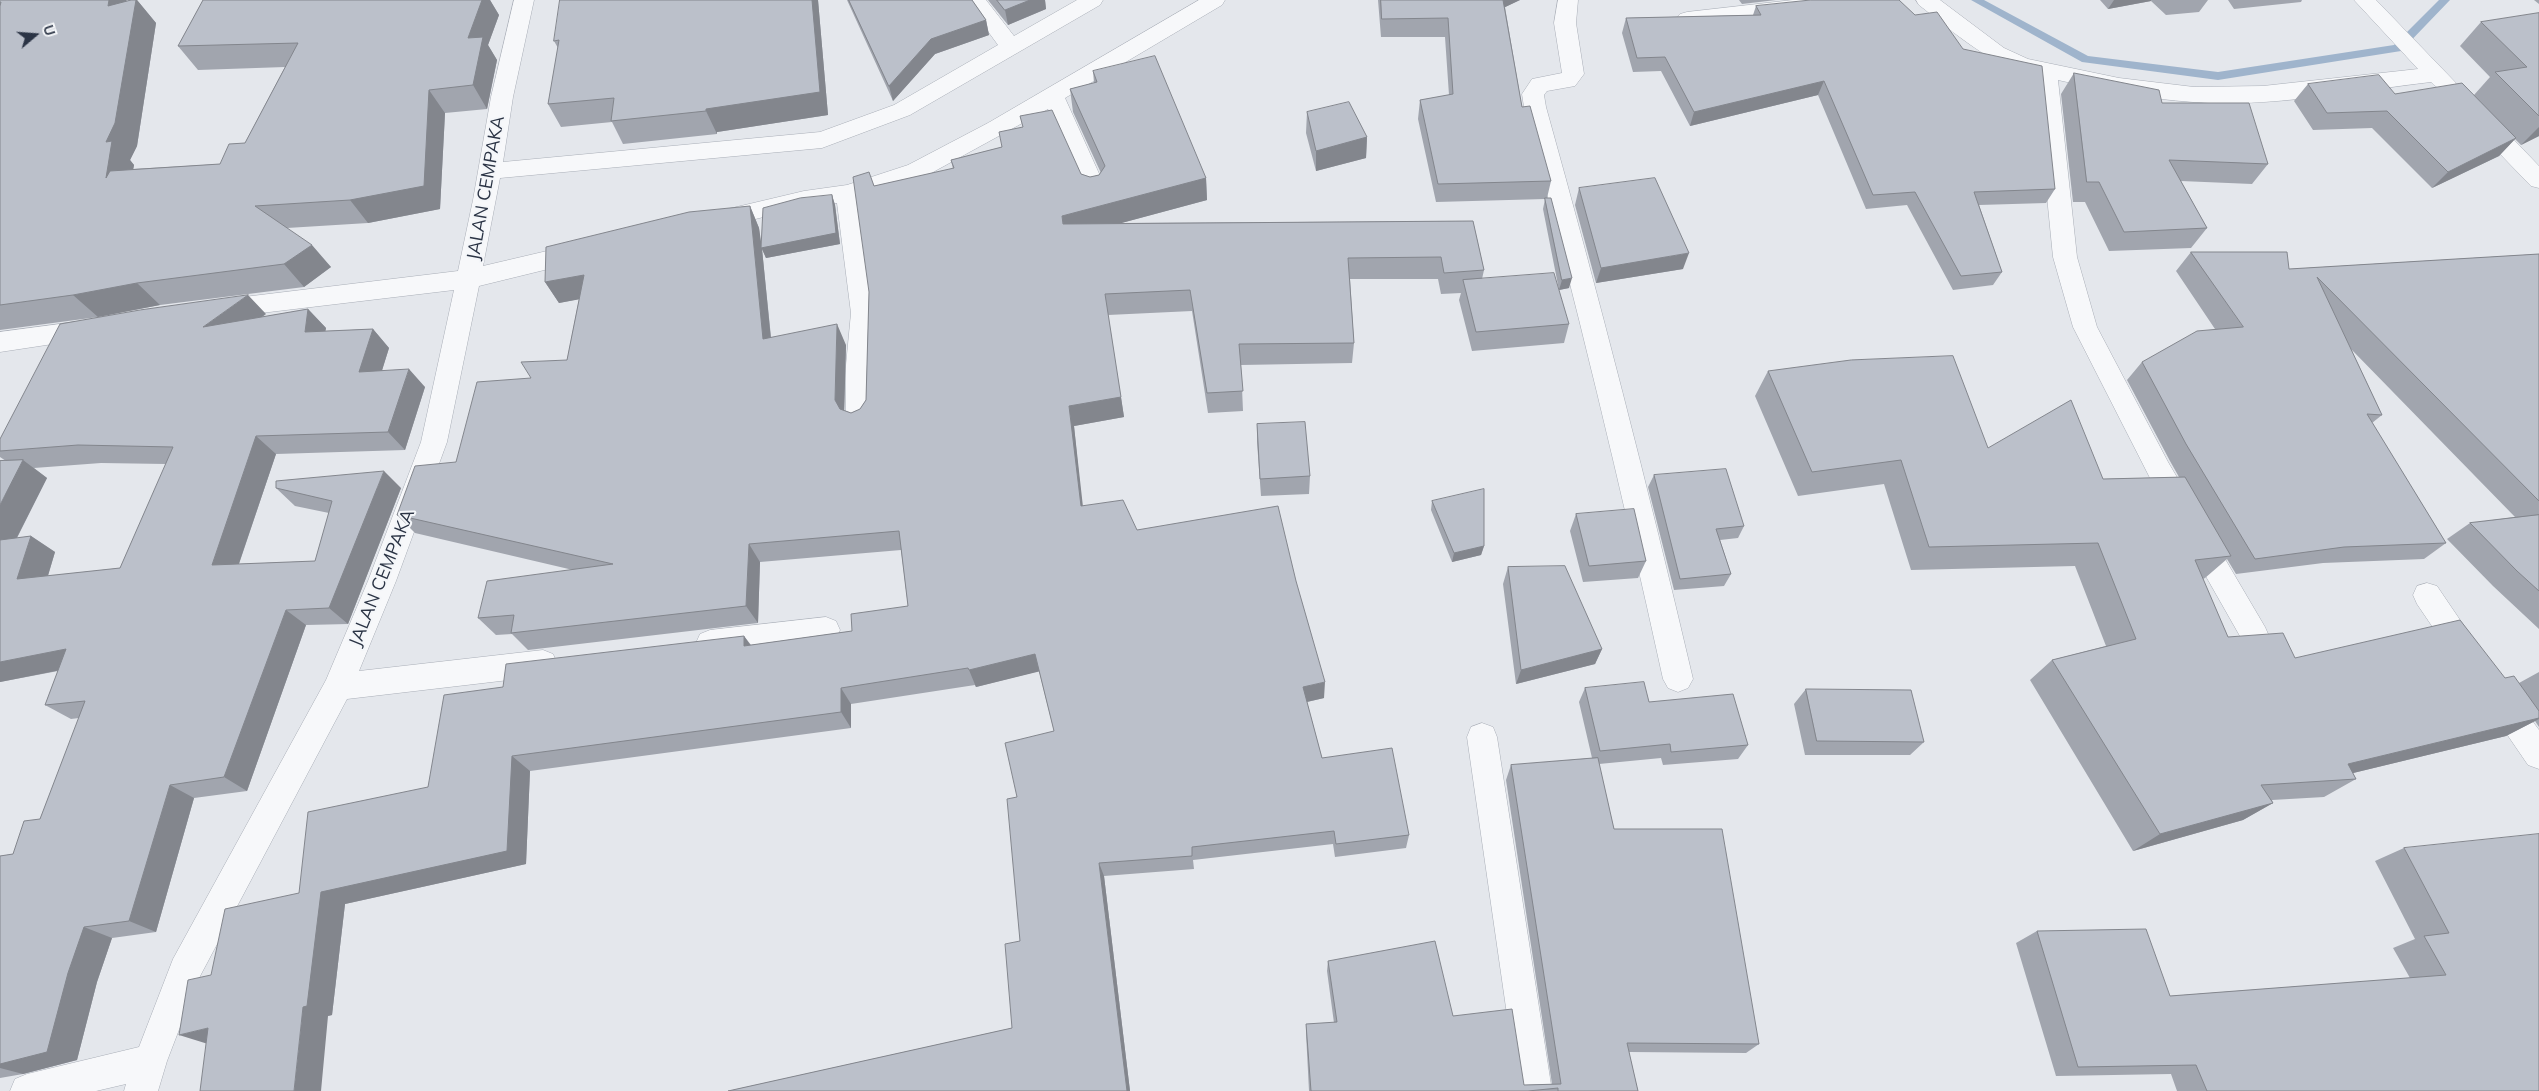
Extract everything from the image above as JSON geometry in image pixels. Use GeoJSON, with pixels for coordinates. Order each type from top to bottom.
{"type":"FeatureCollection","features":[{"type":"Feature","properties":{"kind":"street","name":"JALAN CEMPAKA"},"geometry":{"type":"LineString","coordinates":[[146,1076],[185,971],[338,687],[382,581],[434,442],[471,272],[502,97],[524,0]]}},
{"type":"Feature","properties":{"kind":"street"},"geometry":{"type":"LineString","coordinates":[[975,0],[1011,48]]}},
{"type":"Feature","properties":{"kind":"street"},"geometry":{"type":"LineString","coordinates":[[490,171],[822,140],[902,110],[1093,0]]}},
{"type":"Feature","properties":{"kind":"street"},"geometry":{"type":"LineString","coordinates":[[699,224],[804,199],[847,193],[881,184],[916,171],[996,129],[1214,0]]}},
{"type":"Feature","properties":{"kind":"street"},"geometry":{"type":"LineString","coordinates":[[1568,0],[1565,23],[1573,74],[1567,81],[1540,84],[1533,94],[1535,107],[1617,417],[1678,679]]}},
{"type":"Feature","properties":{"kind":"street"},"geometry":{"type":"LineString","coordinates":[[1687,19],[1852,0]]}},
{"type":"Feature","properties":{"kind":"street"},"geometry":{"type":"LineString","coordinates":[[1926,0],[1996,53],[2023,66],[2119,86],[2194,95],[2263,94],[2431,69]]}},
{"type":"Feature","properties":{"kind":"street"},"geometry":{"type":"LineString","coordinates":[[2367,3],[2539,180]]}},
{"type":"Feature","properties":{"kind":"street"},"geometry":{"type":"LineString","coordinates":[[2046,71],[2065,257],[2084,327],[2159,470],[2255,636]]}},
{"type":"Feature","properties":{"kind":"street"},"geometry":{"type":"LineString","coordinates":[[1054,95],[1094,189]]}},
{"type":"Feature","properties":{"kind":"street"},"geometry":{"type":"LineString","coordinates":[[847,193],[863,313],[859,365],[860,420]]}},
{"type":"Feature","properties":{"kind":"street"},"geometry":{"type":"LineString","coordinates":[[199,312],[471,272],[603,247]]}},
{"type":"Feature","properties":{"kind":"street"},"geometry":{"type":"LineString","coordinates":[[0,342],[116,326]]}},
{"type":"Feature","properties":{"kind":"street"},"geometry":{"type":"LineString","coordinates":[[2427,594],[2539,755]]}},
{"type":"Feature","properties":{"kind":"street"},"geometry":{"type":"LineString","coordinates":[[679,647],[826,630]]}},
{"type":"Feature","properties":{"kind":"street"},"geometry":{"type":"LineString","coordinates":[[338,687],[572,659]]}},
{"type":"Feature","properties":{"kind":"street"},"geometry":{"type":"LineString","coordinates":[[1482,737],[1535,1091]]}},
{"type":"Feature","properties":{"kind":"street"},"geometry":{"type":"LineString","coordinates":[[27,1091],[146,1076]]}},
{"type":"Feature","properties":{"kind":"building"},"geometry":{"type":"Polygon","coordinates":[[[0,0],[109,0],[108,6],[136,0],[115,123],[106,142],[112,141],[106,178],[110,171],[220,164],[229,144],[245,143],[298,43],[178,46],[203,0],[482,0],[468,38],[483,37],[473,85],[429,90],[424,186],[350,200],[255,206],[312,245],[284,264],[137,283],[73,295],[0,305],[0,0]]]}},
{"type":"Feature","properties":{"kind":"building"},"geometry":{"type":"Polygon","coordinates":[[[560,0],[812,0],[820,92],[706,109],[706,111],[611,121],[614,98],[548,104],[559,40],[554,41],[560,0]]]}},
{"type":"Feature","properties":{"kind":"building"},"geometry":{"type":"Polygon","coordinates":[[[849,0],[972,0],[986,20],[931,39],[889,86],[849,0]]]}},
{"type":"Feature","properties":{"kind":"building"},"geometry":{"type":"Polygon","coordinates":[[[997,0],[1030,0],[1005,10],[997,0]]]}},
{"type":"Feature","properties":{"kind":"building"},"geometry":{"type":"Polygon","coordinates":[[[1381,0],[1503,0],[1522,107],[1530,106],[1551,181],[1438,184],[1420,100],[1453,94],[1448,18],[1382,19],[1381,0]]]}},
{"type":"Feature","properties":{"kind":"building"},"geometry":{"type":"Polygon","coordinates":[[[1811,0],[1899,0],[1915,15],[1937,12],[1963,49],[2042,66],[2055,189],[1974,192],[2002,272],[1961,276],[1915,192],[1873,195],[1824,81],[1694,112],[1665,57],[1637,58],[1626,18],[1761,15],[1756,6],[1811,0]]]}},
{"type":"Feature","properties":{"kind":"building"},"geometry":{"type":"Polygon","coordinates":[[[2539,13],[2539,116],[2495,72],[2527,67],[2481,22],[2539,13]]]}},
{"type":"Feature","properties":{"kind":"building"},"geometry":{"type":"Polygon","coordinates":[[[1155,56],[1206,178],[1062,216],[1063,224],[1473,221],[1484,270],[1444,273],[1441,257],[1348,258],[1354,343],[1239,344],[1243,391],[1207,393],[1190,290],[1105,294],[1121,397],[1069,406],[1081,506],[1123,500],[1137,530],[1278,506],[1296,581],[1325,682],[1303,687],[1322,758],[1392,748],[1409,835],[1336,844],[1334,831],[1192,847],[1192,856],[1099,863],[1127,1091],[728,1091],[1012,1028],[1005,944],[1020,941],[1007,799],[1017,797],[1005,743],[1054,731],[1035,654],[969,670],[968,668],[841,688],[841,712],[512,756],[507,851],[321,892],[307,1006],[303,1007],[294,1091],[200,1091],[208,1028],[179,1035],[188,980],[211,975],[225,909],[299,893],[308,812],[428,787],[444,695],[503,687],[506,664],[744,636],[744,646],[852,631],[851,614],[908,606],[899,531],[749,544],[746,606],[511,633],[514,615],[478,618],[487,581],[613,564],[397,515],[415,466],[456,462],[477,382],[531,378],[521,362],[567,360],[584,275],[545,282],[546,247],[689,212],[750,206],[763,339],[837,324],[835,400],[840,409],[851,413],[860,409],[866,400],[869,292],[853,177],[869,172],[874,186],[954,168],[951,160],[1002,147],[999,132],[1023,127],[1020,116],[1052,110],[1081,174],[1090,177],[1099,175],[1105,166],[1070,89],[1097,82],[1093,71],[1155,56]]]}},
{"type":"Feature","properties":{"kind":"building"},"geometry":{"type":"Polygon","coordinates":[[[2074,73],[2159,90],[2162,103],[2249,103],[2268,164],[2169,160],[2207,228],[2124,232],[2099,182],[2087,182],[2074,73]]]}},
{"type":"Feature","properties":{"kind":"building"},"geometry":{"type":"Polygon","coordinates":[[[2379,75],[2395,94],[2462,83],[2516,138],[2448,172],[2387,111],[2327,113],[2308,84],[2379,75]]]}},
{"type":"Feature","properties":{"kind":"building"},"geometry":{"type":"Polygon","coordinates":[[[1349,102],[1367,137],[1316,151],[1307,112],[1349,102]]]}},
{"type":"Feature","properties":{"kind":"building"},"geometry":{"type":"Polygon","coordinates":[[[1655,178],[1689,253],[1601,268],[1579,188],[1655,178]]]}},
{"type":"Feature","properties":{"kind":"building"},"geometry":{"type":"Polygon","coordinates":[[[832,195],[836,233],[761,248],[763,208],[800,198],[832,195]]]}},
{"type":"Feature","properties":{"kind":"building"},"geometry":{"type":"Polygon","coordinates":[[[1545,198],[1551,198],[1572,278],[1562,280],[1545,198]]]}},
{"type":"Feature","properties":{"kind":"building"},"geometry":{"type":"Polygon","coordinates":[[[2191,252],[2287,252],[2289,269],[2539,254],[2539,501],[2317,277],[2382,415],[2367,414],[2446,543],[2344,547],[2255,559],[2186,444],[2142,362],[2197,331],[2243,327],[2191,252]]]}},
{"type":"Feature","properties":{"kind":"building"},"geometry":{"type":"Polygon","coordinates":[[[1554,273],[1569,324],[1476,332],[1463,280],[1554,273]]]}},
{"type":"Feature","properties":{"kind":"building"},"geometry":{"type":"Polygon","coordinates":[[[248,295],[203,327],[308,309],[305,332],[373,329],[359,372],[409,369],[388,432],[256,436],[212,565],[315,561],[332,501],[276,488],[276,481],[384,471],[329,608],[286,610],[224,777],[170,785],[129,921],[84,927],[68,973],[47,1052],[0,1064],[0,856],[13,854],[24,821],[40,819],[85,701],[45,705],[66,649],[0,662],[0,540],[31,536],[17,579],[120,568],[173,447],[78,445],[0,451],[0,439],[60,324],[140,310],[248,295]]]}},
{"type":"Feature","properties":{"kind":"building"},"geometry":{"type":"Polygon","coordinates":[[[1953,356],[1988,448],[2071,400],[2103,479],[2185,477],[2231,556],[2195,560],[2228,637],[2283,633],[2295,658],[2460,620],[2505,678],[2514,676],[2539,711],[2539,718],[2348,764],[2356,779],[2261,785],[2273,803],[2160,834],[2052,660],[2136,639],[2098,543],[1929,547],[1901,460],[1812,472],[1768,371],[1851,360],[1953,356]]]}},
{"type":"Feature","properties":{"kind":"building"},"geometry":{"type":"Polygon","coordinates":[[[1305,422],[1310,476],[1260,479],[1257,424],[1305,422]]]}},
{"type":"Feature","properties":{"kind":"building"},"geometry":{"type":"Polygon","coordinates":[[[23,460],[0,505],[0,461],[23,460]]]}},
{"type":"Feature","properties":{"kind":"building"},"geometry":{"type":"Polygon","coordinates":[[[1726,469],[1744,526],[1716,529],[1731,574],[1680,579],[1654,475],[1726,469]]]}},
{"type":"Feature","properties":{"kind":"building"},"geometry":{"type":"Polygon","coordinates":[[[1484,489],[1484,546],[1454,553],[1432,501],[1484,489]]]}},
{"type":"Feature","properties":{"kind":"building"},"geometry":{"type":"Polygon","coordinates":[[[1634,509],[1646,561],[1589,566],[1576,514],[1634,509]]]}},
{"type":"Feature","properties":{"kind":"building"},"geometry":{"type":"Polygon","coordinates":[[[2539,515],[2539,591],[2470,523],[2539,515]]]}},
{"type":"Feature","properties":{"kind":"building"},"geometry":{"type":"Polygon","coordinates":[[[1565,566],[1602,649],[1521,670],[1508,567],[1565,566]]]}},
{"type":"Feature","properties":{"kind":"building"},"geometry":{"type":"Polygon","coordinates":[[[1644,682],[1649,702],[1733,694],[1748,745],[1671,752],[1670,744],[1600,751],[1585,688],[1644,682]]]}},
{"type":"Feature","properties":{"kind":"building"},"geometry":{"type":"Polygon","coordinates":[[[1806,689],[1911,690],[1924,742],[1817,741],[1806,689]]]}},
{"type":"Feature","properties":{"kind":"building"},"geometry":{"type":"Polygon","coordinates":[[[1598,758],[1614,829],[1722,829],[1759,1044],[1627,1043],[1638,1091],[1558,1091],[1558,1088],[1528,1091],[1311,1091],[1306,1024],[1337,1022],[1328,961],[1435,941],[1453,1016],[1512,1009],[1524,1085],[1561,1084],[1511,765],[1598,758]]]}},
{"type":"Feature","properties":{"kind":"building"},"geometry":{"type":"Polygon","coordinates":[[[2539,834],[2539,1091],[2207,1091],[2196,1065],[2078,1067],[2037,931],[2146,929],[2170,996],[2446,975],[2424,936],[2449,933],[2404,848],[2539,834]]]}},
{"type":"Feature","properties":{"kind":"waterway"},"geometry":{"type":"LineString","coordinates":[[1976,0],[2086,59],[2218,76],[2397,48],[2445,0]]}}]}
